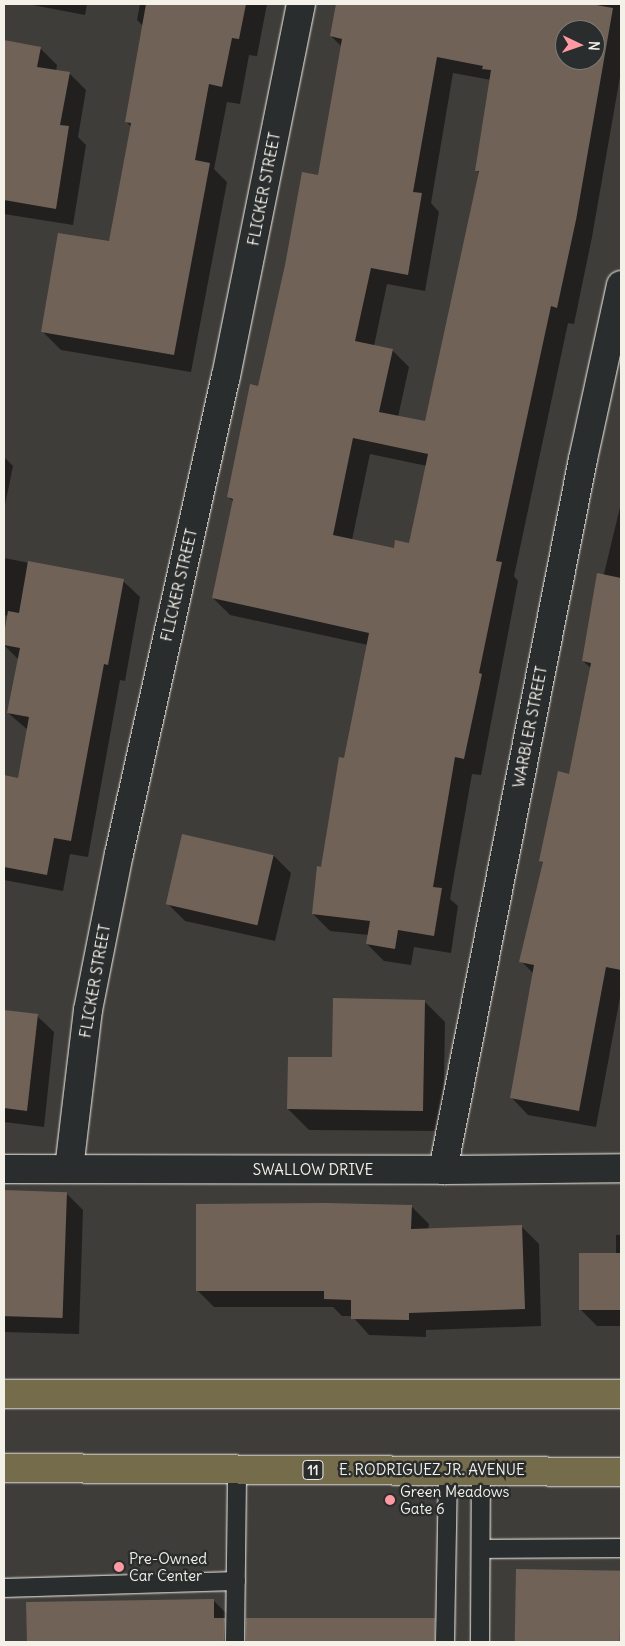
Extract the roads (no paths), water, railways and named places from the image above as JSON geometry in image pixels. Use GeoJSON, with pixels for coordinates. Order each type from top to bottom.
{"type":"FeatureCollection","features":[{"type":"Feature","properties":{"kind":"main road"},"geometry":{"type":"LineString","coordinates":[[4,1394],[621,1394]]}},
{"type":"Feature","properties":{"kind":"main road","name":"E. RODRIGUEZ JR. AVENUE"},"geometry":{"type":"LineString","coordinates":[[4,1468],[621,1472]]}},
{"type":"Feature","properties":{"kind":"street","name":"FLICKER STREET"},"geometry":{"type":"LineString","coordinates":[[69,1169],[88,1010],[103,932],[226,376],[301,4]]}},
{"type":"Feature","properties":{"kind":"street","name":"WARBLER STREET"},"geometry":{"type":"LineString","coordinates":[[443,1170],[581,468],[621,285]]}},
{"type":"Feature","properties":{"kind":"street","name":"SWALLOW DRIVE"},"geometry":{"type":"LineString","coordinates":[[4,1169],[443,1170],[621,1168]]}},
{"type":"Feature","properties":{"kind":"lane"},"geometry":{"type":"LineString","coordinates":[[235,1642],[237,1469]]}},
{"type":"Feature","properties":{"kind":"lane"},"geometry":{"type":"LineString","coordinates":[[445,1642],[448,1471]]}},
{"type":"Feature","properties":{"kind":"lane"},"geometry":{"type":"LineString","coordinates":[[480,1642],[481,1471]]}},
{"type":"Feature","properties":{"kind":"lane"},"geometry":{"type":"LineString","coordinates":[[481,1549],[621,1548]]}},
{"type":"Feature","properties":{"kind":"lane"},"geometry":{"type":"LineString","coordinates":[[4,1588],[236,1581]]}},
{"type":"Feature","properties":{"kind":"place","name":"Green Meadows Gate 6"},"geometry":{"type":"Point","coordinates":[390,1500]}},
{"type":"Feature","properties":{"kind":"place","name":"Pre-Owned Car Center"},"geometry":{"type":"Point","coordinates":[119,1567]}}]}
